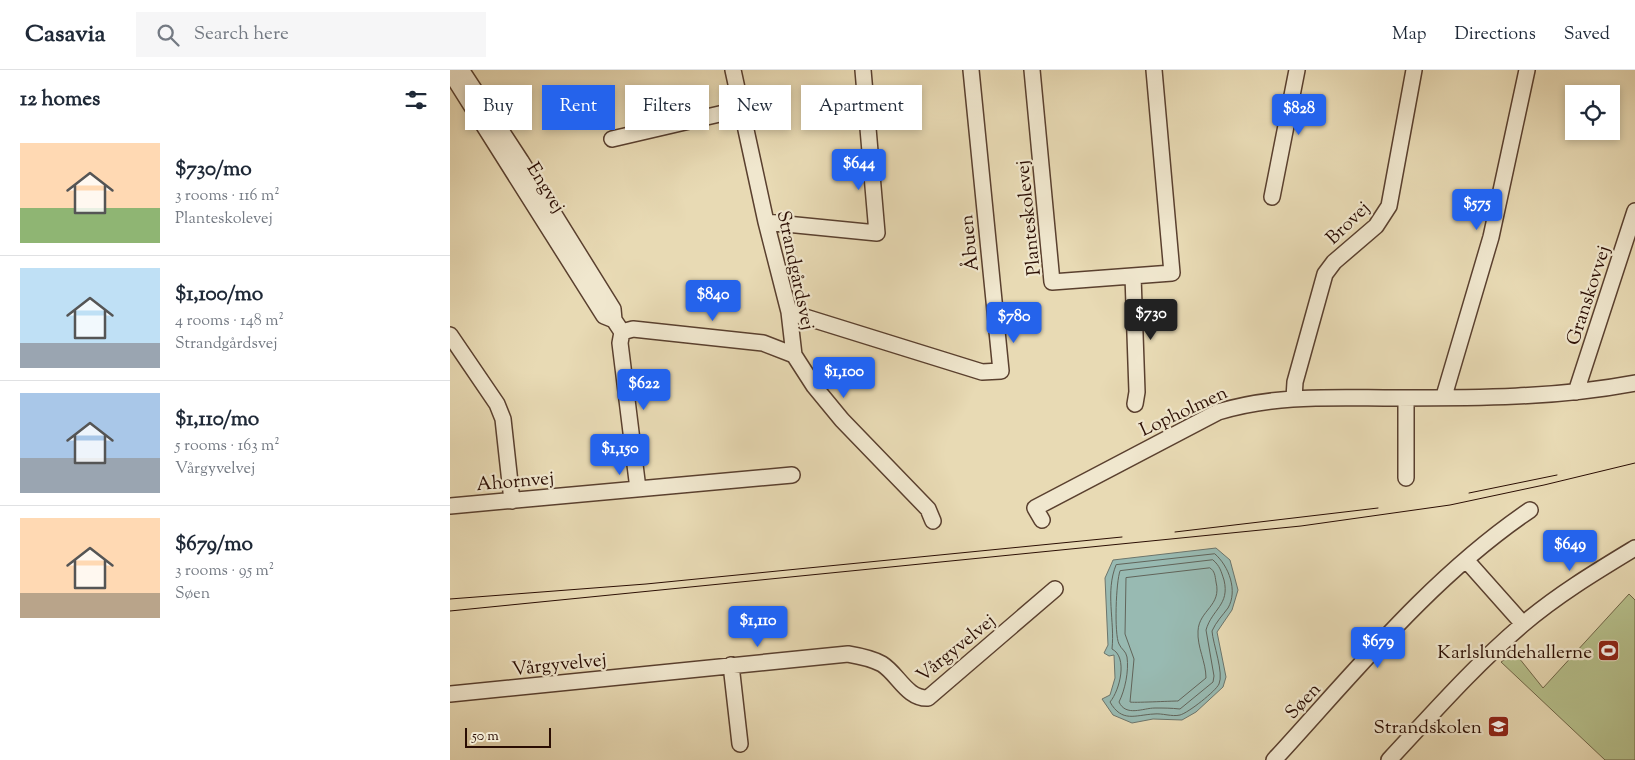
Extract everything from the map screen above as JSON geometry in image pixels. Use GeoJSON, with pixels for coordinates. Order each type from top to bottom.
{"type":"FeatureCollection","features":[{"type":"Feature","properties":{"kind":"street","name":"Engvej"},"geometry":{"type":"LineString","coordinates":[[461,70],[521,160],[613,309],[618,326]]}},
{"type":"Feature","properties":{"kind":"street","name":"Strandgårdsvej"},"geometry":{"type":"LineString","coordinates":[[733,70],[736,85]]}},
{"type":"Feature","properties":{"kind":"street"},"geometry":{"type":"LineString","coordinates":[[766,222],[877,233],[863,70]]}},
{"type":"Feature","properties":{"kind":"street","name":"Åbuen"},"geometry":{"type":"LineString","coordinates":[[789,312],[982,372],[1001,370],[971,70]]}},
{"type":"Feature","properties":{"kind":"street","name":"Planteskolevej"},"geometry":{"type":"LineString","coordinates":[[1032,70],[1052,282],[1172,273],[1154,70]]}},
{"type":"Feature","properties":{"kind":"street"},"geometry":{"type":"LineString","coordinates":[[1272,197],[1297,70]]}},
{"type":"Feature","properties":{"kind":"street","name":"Brovej"},"geometry":{"type":"LineString","coordinates":[[1294,398],[1295,382],[1325,274],[1334,262],[1376,226],[1390,206],[1414,70]]}},
{"type":"Feature","properties":{"kind":"street"},"geometry":{"type":"LineString","coordinates":[[1444,396],[1491,237],[1527,70]]}},
{"type":"Feature","properties":{"kind":"street","name":"Engvej"},"geometry":{"type":"LineString","coordinates":[[450,72],[604,316],[618,326]]}},
{"type":"Feature","properties":{"kind":"street"},"geometry":{"type":"LineString","coordinates":[[612,139],[719,114]]}},
{"type":"Feature","properties":{"kind":"street","name":"Strandgårdsvej"},"geometry":{"type":"LineString","coordinates":[[746,130],[766,222],[789,312],[794,355],[814,386],[842,420],[928,508],[933,521]]}},
{"type":"Feature","properties":{"kind":"street","name":"Granskovvej"},"geometry":{"type":"LineString","coordinates":[[1576,392],[1635,210]]}},
{"type":"Feature","properties":{"kind":"street"},"geometry":{"type":"LineString","coordinates":[[1133,276],[1137,392],[1135,404]]}},
{"type":"Feature","properties":{"kind":"street"},"geometry":{"type":"LineString","coordinates":[[638,489],[618,326],[763,343],[794,355]]}},
{"type":"Feature","properties":{"kind":"street"},"geometry":{"type":"LineString","coordinates":[[450,335],[497,404],[503,419],[512,501]]}},
{"type":"Feature","properties":{"kind":"street","name":"Lopholmen"},"geometry":{"type":"LineString","coordinates":[[1042,520],[1035,508],[1218,412],[1249,402],[1294,398],[1522,397],[1576,392],[1635,383]]}},
{"type":"Feature","properties":{"kind":"street"},"geometry":{"type":"LineString","coordinates":[[1406,398],[1406,478]]}},
{"type":"Feature","properties":{"kind":"street","name":"Ahornvej"},"geometry":{"type":"LineString","coordinates":[[450,506],[792,475]]}},
{"type":"Feature","properties":{"kind":"street","name":"Søen"},"geometry":{"type":"LineString","coordinates":[[1274,760],[1391,632],[1430,593],[1510,524],[1530,510]]}},
{"type":"Feature","properties":{"kind":"street"},"geometry":{"type":"LineString","coordinates":[[1389,760],[1472,671],[1523,624],[1564,593],[1635,548]]}},
{"type":"Feature","properties":{"kind":"street"},"geometry":{"type":"LineString","coordinates":[[1466,561],[1523,624]]}},
{"type":"Feature","properties":{"kind":"street","name":"Vårgyvelvej"},"geometry":{"type":"LineString","coordinates":[[450,694],[848,654],[867,657],[884,665],[915,696],[928,698],[1055,589]]}},
{"type":"Feature","properties":{"kind":"street"},"geometry":{"type":"LineString","coordinates":[[731,665],[740,744]]}},
{"type":"Feature","properties":{"kind":"green space","name":"Karlslundehallerne"},"geometry":{"type":"Polygon","coordinates":[[[1629,594],[1635,600],[1635,760],[1605,760],[1501,662],[1515,653],[1543,688],[1629,594]]]}},
{"type":"Feature","properties":{"kind":"water"},"geometry":{"type":"Polygon","coordinates":[[[1216,548],[1230,560],[1238,590],[1232,610],[1217,632],[1226,677],[1223,687],[1196,712],[1182,720],[1153,719],[1132,723],[1113,715],[1102,699],[1110,695],[1115,678],[1114,655],[1109,656],[1104,653],[1108,645],[1105,578],[1113,560],[1216,548]]]}},
{"type":"Feature","properties":{"kind":"tram line"},"geometry":{"type":"LineString","coordinates":[[450,611],[1301,526],[1450,505],[1635,463]]}},
{"type":"Feature","properties":{"kind":"tram line"},"geometry":{"type":"LineString","coordinates":[[1469,493],[1557,475]]}},
{"type":"Feature","properties":{"kind":"tram line"},"geometry":{"type":"LineString","coordinates":[[1175,532],[1378,508]]}},
{"type":"Feature","properties":{"kind":"tram line"},"geometry":{"type":"LineString","coordinates":[[450,599],[646,584],[1122,537]]}},
{"type":"Feature","properties":{"kind":"place","name":"Karlslundehallerne"},"geometry":{"type":"Point","coordinates":[1608,651]}},
{"type":"Feature","properties":{"kind":"place","name":"Strandskolen"},"geometry":{"type":"Point","coordinates":[1498,726]}}]}
